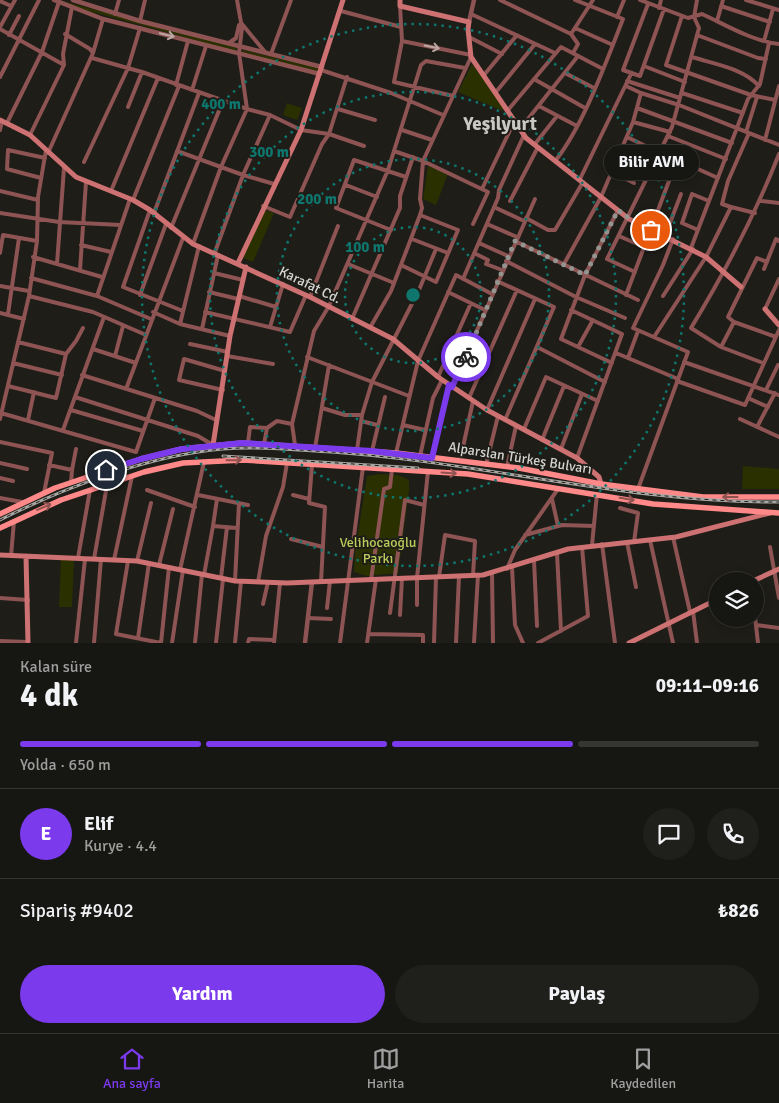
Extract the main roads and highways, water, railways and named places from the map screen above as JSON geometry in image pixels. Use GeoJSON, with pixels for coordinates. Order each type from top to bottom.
{"type":"FeatureCollection","features":[{"type":"Feature","properties":{"kind":"main road"},"geometry":{"type":"LineString","coordinates":[[238,263],[263,206],[301,130],[343,0]]}},
{"type":"Feature","properties":{"kind":"main road"},"geometry":{"type":"LineString","coordinates":[[400,3],[469,22],[471,56],[524,135],[628,218],[706,256],[742,287]]}},
{"type":"Feature","properties":{"kind":"main road","name":"Karafat Cd."},"geometry":{"type":"LineString","coordinates":[[3,121],[30,136],[64,168],[86,182],[132,199],[152,211],[183,238],[371,326],[392,339],[440,379],[486,410],[577,458],[599,476],[602,484]]}},
{"type":"Feature","properties":{"kind":"main road"},"geometry":{"type":"LineString","coordinates":[[212,445],[223,390],[230,336],[246,267]]}},
{"type":"Feature","properties":{"kind":"main road"},"geometry":{"type":"LineString","coordinates":[[764,309],[779,326]]}},
{"type":"Feature","properties":{"kind":"main road","name":"Alparslan Türkeş Bulvarı"},"geometry":{"type":"LineString","coordinates":[[0,514],[44,493],[138,460],[182,449],[248,443],[396,453],[507,467],[602,484],[703,497],[779,497]]}},
{"type":"Feature","properties":{"kind":"main road","name":"Alparslan Türkeş Bulvarı"},"geometry":{"type":"LineString","coordinates":[[0,528],[90,490],[132,476],[183,463],[243,460],[468,474],[653,504],[779,513]]}},
{"type":"Feature","properties":{"kind":"main road"},"geometry":{"type":"LineString","coordinates":[[0,555],[137,561],[238,581],[280,583],[476,576],[582,547],[673,537],[772,513]]}},
{"type":"Feature","properties":{"kind":"main road"},"geometry":{"type":"LineString","coordinates":[[26,556],[29,600],[28,643]]}},
{"type":"Feature","properties":{"kind":"main road"},"geometry":{"type":"LineString","coordinates":[[764,576],[777,570]]}},
{"type":"Feature","properties":{"kind":"main road"},"geometry":{"type":"LineString","coordinates":[[629,643],[709,604]]}},
{"type":"Feature","properties":{"kind":"main road"},"geometry":{"type":"LineString","coordinates":[[644,636],[645,643]]}},
{"type":"Feature","properties":{"kind":"railway"},"geometry":{"type":"LineString","coordinates":[[0,520],[52,496],[138,465],[195,452],[237,448],[290,449],[387,457],[666,496],[723,501],[779,502]]}},
{"type":"Feature","properties":{"kind":"railway"},"geometry":{"type":"LineString","coordinates":[[223,456],[418,468]]}},
{"type":"Feature","properties":{"kind":"place","name":"Bilir AVM"},"geometry":{"type":"Point","coordinates":[651,230]}},
{"type":"Feature","properties":{"kind":"district","name":"Yeşilyurt"},"geometry":{"type":"Point","coordinates":[500,124]}},
{"type":"Feature","properties":{"kind":"park label","name":"Velihocaoğlu Parkı"},"geometry":{"type":"Point","coordinates":[378,550]}}]}
